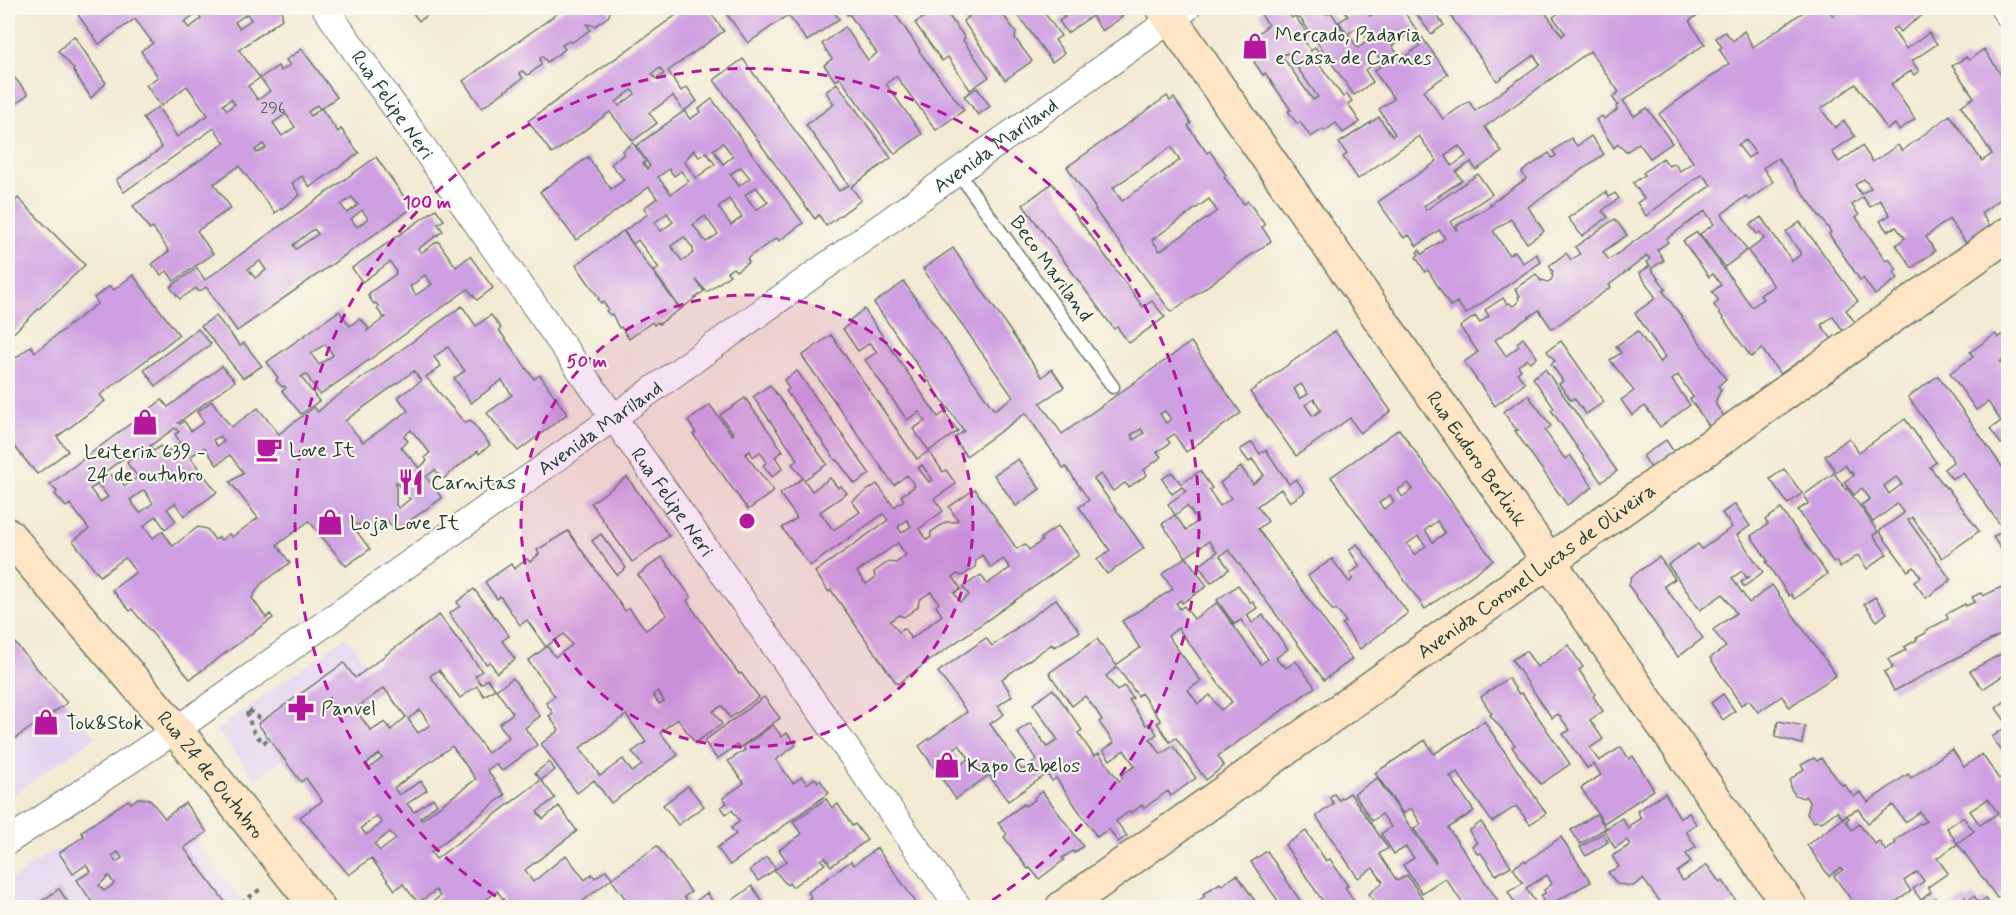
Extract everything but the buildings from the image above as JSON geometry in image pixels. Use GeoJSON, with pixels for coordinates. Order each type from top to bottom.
{"type":"FeatureCollection","features":[{"type":"Feature","properties":{"kind":"street","name":"Rua Felipe Neri"},"geometry":{"type":"LineString","coordinates":[[325,8],[959,908]]}},
{"type":"Feature","properties":{"kind":"street"},"geometry":{"type":"LineString","coordinates":[[2003,8],[2008,15]]}},
{"type":"Feature","properties":{"kind":"street","name":"Avenida Mariland"},"geometry":{"type":"LineString","coordinates":[[8,841],[176,730],[957,171],[1174,11]]}},
{"type":"Feature","properties":{"kind":"street","name":"Rua Eudoro Berlink"},"geometry":{"type":"LineString","coordinates":[[1174,11],[1549,561],[1791,908]]}},
{"type":"Feature","properties":{"kind":"street","name":"Avenida Coronel Lucas de Oliveira"},"geometry":{"type":"LineString","coordinates":[[1062,908],[2008,234]]}},
{"type":"Feature","properties":{"kind":"street","name":"Rua 24 de Outubro"},"geometry":{"type":"LineString","coordinates":[[8,535],[176,730],[318,908]]}},
{"type":"Feature","properties":{"kind":"lane","name":"Beco Mariland"},"geometry":{"type":"LineString","coordinates":[[957,171],[1113,387]]}},
{"type":"Feature","properties":{"kind":"path"},"geometry":{"type":"LineString","coordinates":[[263,721],[246,708],[252,729],[263,743]]}},
{"type":"Feature","properties":{"kind":"path"},"geometry":{"type":"LineString","coordinates":[[257,747],[268,739]]}},
{"type":"Feature","properties":{"kind":"shaded area","name":"Tok&Stok"},"geometry":{"type":"Polygon","coordinates":[[[8,635],[96,737],[8,798],[8,635]]]}},
{"type":"Feature","properties":{"kind":"shaded area","name":"Panvel"},"geometry":{"type":"Polygon","coordinates":[[[346,637],[384,688],[255,779],[216,730],[346,637]]]}},
{"type":"Feature","properties":{"kind":"shaded area"},"geometry":{"type":"Polygon","coordinates":[[[195,840],[247,907],[100,908],[195,840]]]}},
{"type":"Feature","properties":{"kind":"shaded area"},"geometry":{"type":"Polygon","coordinates":[[[56,849],[96,907],[8,908],[8,881],[56,849]]]}},
{"type":"Feature","properties":{"kind":"place","name":"Mercado, Padaria e Casa de Carnes"},"geometry":{"type":"Point","coordinates":[1255,46]}},
{"type":"Feature","properties":{"kind":"place","name":"Leiteria 639 - 24 de outubro"},"geometry":{"type":"Point","coordinates":[145,422]}},
{"type":"Feature","properties":{"kind":"place","name":"Love It"},"geometry":{"type":"Point","coordinates":[269,449]}},
{"type":"Feature","properties":{"kind":"place","name":"Carnitas"},"geometry":{"type":"Point","coordinates":[411,482]}},
{"type":"Feature","properties":{"kind":"place","name":"Loja Love It"},"geometry":{"type":"Point","coordinates":[330,522]}},
{"type":"Feature","properties":{"kind":"place","name":"Panvel"},"geometry":{"type":"Point","coordinates":[301,708]}},
{"type":"Feature","properties":{"kind":"place","name":"Tok&Stok"},"geometry":{"type":"Point","coordinates":[46,722]}},
{"type":"Feature","properties":{"kind":"place","name":"Kapo Cabelos"},"geometry":{"type":"Point","coordinates":[947,765]}}]}
